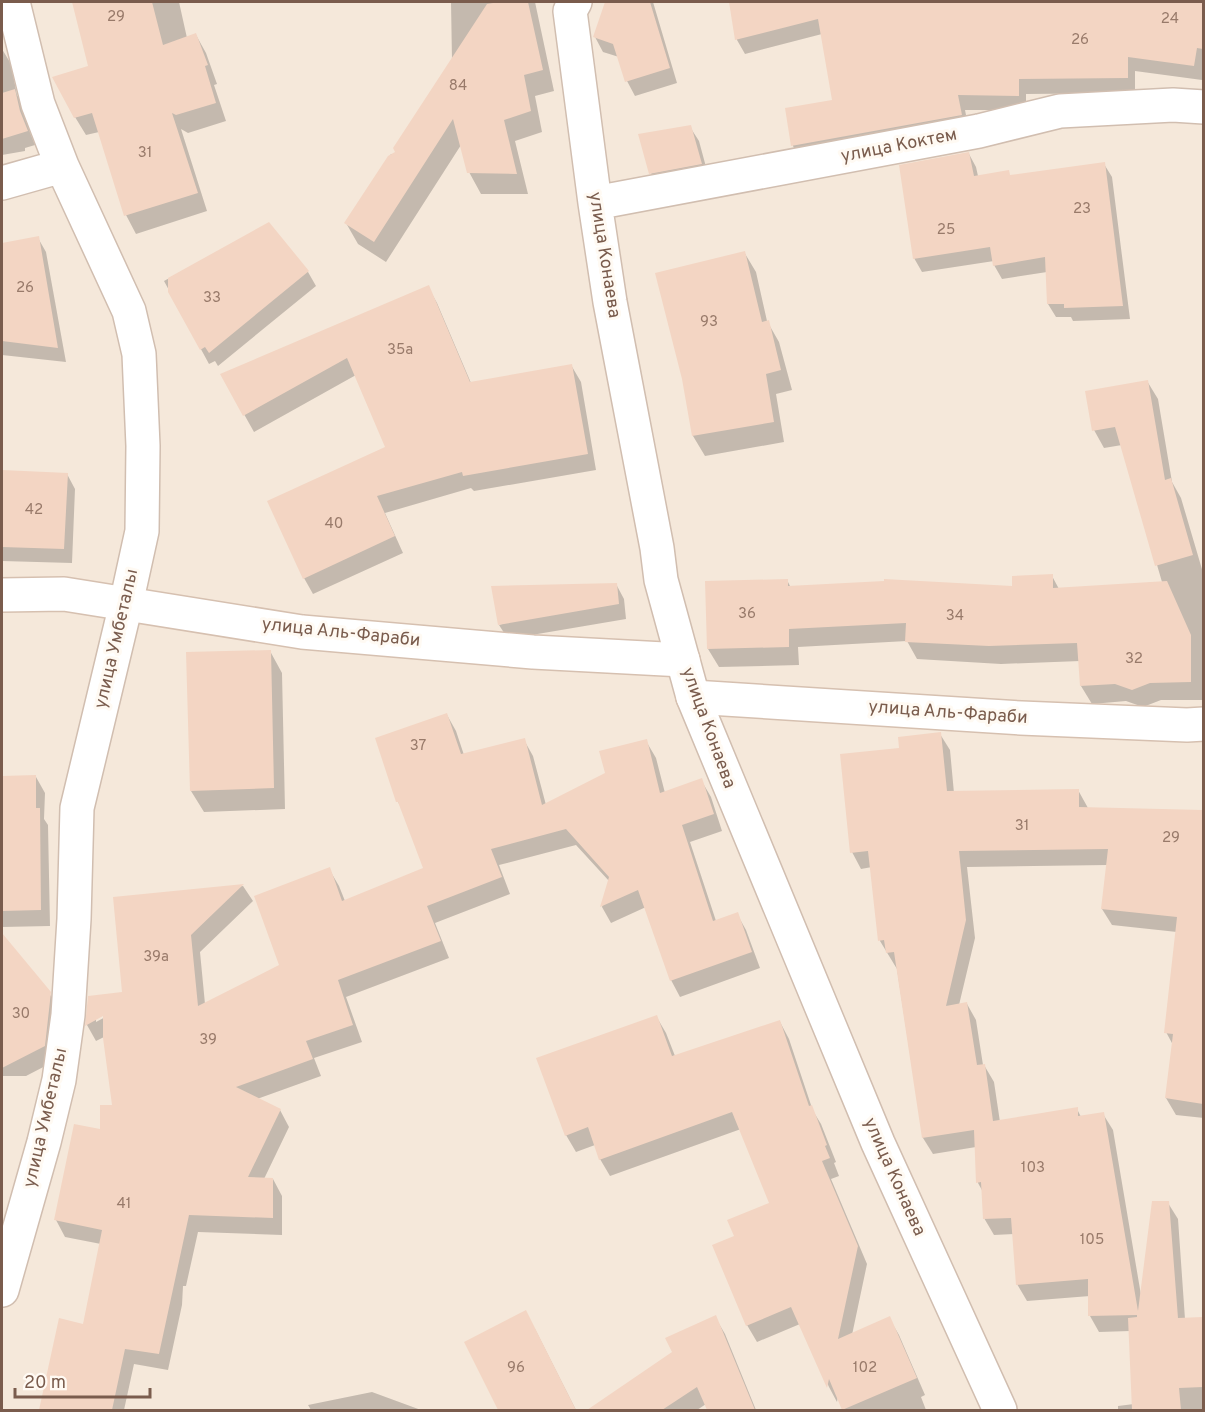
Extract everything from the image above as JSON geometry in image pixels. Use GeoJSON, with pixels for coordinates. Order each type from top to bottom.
{"type":"FeatureCollection","features":[{"type":"Feature","properties":{"kind":"street","name":"улица Умбеталы"},"geometry":{"type":"LineString","coordinates":[[2,1290],[59,1080],[68,1015],[74,919],[77,808],[142,531],[143,446],[139,354],[129,311],[62,166],[38,104],[13,2]]}},
{"type":"Feature","properties":{"kind":"street","name":"улица Конаева"},"geometry":{"type":"LineString","coordinates":[[571,5],[595,203],[610,302],[657,548],[661,580],[693,697],[878,1143],[1000,1410]]}},
{"type":"Feature","properties":{"kind":"street","name":"улица Коктем"},"geometry":{"type":"LineString","coordinates":[[595,203],[979,131],[1059,111],[1173,105],[1203,107]]}},
{"type":"Feature","properties":{"kind":"street"},"geometry":{"type":"LineString","coordinates":[[2,183],[62,166]]}},
{"type":"Feature","properties":{"kind":"street","name":"улица Аль-Фараби"},"geometry":{"type":"LineString","coordinates":[[2,595],[64,594],[302,632],[533,652],[683,660]]}},
{"type":"Feature","properties":{"kind":"street","name":"улица Аль-Фараби"},"geometry":{"type":"LineString","coordinates":[[693,697],[1021,718],[1203,724]]}},
{"type":"Feature","properties":{"kind":"shaded area"},"geometry":{"type":"Polygon","coordinates":[[[2,2],[1203,2],[1203,1410],[2,1410],[2,2]]]}},
{"type":"Feature","properties":{"kind":"building"},"geometry":{"type":"Polygon","coordinates":[[[72,2],[152,2],[163,45],[196,33],[208,65],[205,66],[216,103],[176,115],[172,113],[198,193],[124,216],[92,113],[74,118],[52,77],[88,66],[72,2]]]}},
{"type":"Feature","properties":{"kind":"building"},"geometry":{"type":"Polygon","coordinates":[[[528,2],[543,70],[524,75],[531,111],[504,120],[517,174],[467,173],[453,119],[374,242],[344,223],[388,156],[395,152],[393,148],[487,4],[528,2]]]}},
{"type":"Feature","properties":{"kind":"building"},"geometry":{"type":"Polygon","coordinates":[[[605,2],[650,2],[670,68],[625,82],[613,44],[593,37],[605,2]]]}},
{"type":"Feature","properties":{"kind":"building"},"geometry":{"type":"Polygon","coordinates":[[[729,2],[1203,2],[1203,49],[1197,48],[1194,66],[1128,57],[1128,78],[1019,79],[1019,96],[958,95],[962,115],[791,146],[785,108],[832,100],[818,19],[735,40],[729,2]]]}},
{"type":"Feature","properties":{"kind":"building"},"geometry":{"type":"Polygon","coordinates":[[[15,89],[28,131],[2,139],[2,93],[15,89]]]}},
{"type":"Feature","properties":{"kind":"building"},"geometry":{"type":"Polygon","coordinates":[[[691,125],[702,164],[649,174],[638,134],[691,125]]]}},
{"type":"Feature","properties":{"kind":"building"},"geometry":{"type":"Polygon","coordinates":[[[969,152],[974,176],[1009,170],[1010,175],[1105,162],[1123,306],[1064,308],[1064,304],[1047,304],[1045,257],[993,266],[990,247],[913,259],[899,165],[969,152]]]}},
{"type":"Feature","properties":{"kind":"building"},"geometry":{"type":"Polygon","coordinates":[[[269,222],[309,271],[209,353],[205,347],[200,350],[168,292],[168,278],[269,222]]]}},
{"type":"Feature","properties":{"kind":"building"},"geometry":{"type":"Polygon","coordinates":[[[39,236],[58,348],[2,341],[2,243],[39,236]]]}},
{"type":"Feature","properties":{"kind":"building"},"geometry":{"type":"Polygon","coordinates":[[[745,251],[762,322],[769,320],[781,370],[766,374],[774,422],[692,436],[682,379],[655,273],[745,251]]]}},
{"type":"Feature","properties":{"kind":"building"},"geometry":{"type":"Polygon","coordinates":[[[429,285],[470,382],[572,364],[588,454],[463,476],[462,472],[377,496],[395,536],[303,579],[267,501],[385,447],[347,358],[243,416],[220,374],[429,285]]]}},
{"type":"Feature","properties":{"kind":"building"},"geometry":{"type":"Polygon","coordinates":[[[1148,380],[1165,480],[1171,478],[1193,555],[1155,566],[1115,427],[1092,431],[1085,391],[1148,380]]]}},
{"type":"Feature","properties":{"kind":"building"},"geometry":{"type":"Polygon","coordinates":[[[2,470],[68,473],[64,549],[2,547],[2,470]]]}},
{"type":"Feature","properties":{"kind":"building"},"geometry":{"type":"Polygon","coordinates":[[[1053,574],[1053,588],[1167,581],[1191,635],[1191,682],[1150,683],[1132,690],[1115,684],[1080,686],[1077,643],[989,646],[905,642],[906,623],[789,629],[789,647],[707,649],[705,581],[788,579],[788,586],[884,581],[884,579],[1012,586],[1012,576],[1053,574]]]}},
{"type":"Feature","properties":{"kind":"building"},"geometry":{"type":"Polygon","coordinates":[[[617,583],[619,604],[498,625],[491,586],[617,583]]]}},
{"type":"Feature","properties":{"kind":"building"},"geometry":{"type":"Polygon","coordinates":[[[271,650],[274,788],[190,791],[186,652],[271,650]]]}},
{"type":"Feature","properties":{"kind":"building"},"geometry":{"type":"Polygon","coordinates":[[[447,713],[461,754],[525,738],[542,805],[605,773],[599,751],[647,739],[660,793],[702,778],[714,814],[682,825],[713,921],[738,912],[752,952],[670,981],[638,890],[600,907],[609,877],[566,829],[491,849],[502,877],[427,906],[441,941],[338,980],[353,1025],[306,1041],[313,1059],[236,1087],[281,1109],[248,1177],[273,1178],[273,1218],[189,1215],[159,1354],[125,1349],[112,1410],[39,1410],[59,1318],[83,1324],[102,1230],[54,1220],[74,1124],[100,1129],[100,1105],[112,1105],[103,1038],[103,1016],[85,1026],[88,996],[122,992],[113,897],[244,884],[191,935],[198,1006],[279,965],[254,896],[330,867],[342,901],[423,868],[398,802],[396,802],[375,738],[447,713]]]}},
{"type":"Feature","properties":{"kind":"building"},"geometry":{"type":"Polygon","coordinates":[[[941,732],[947,791],[1079,789],[1079,807],[1203,810],[1203,1104],[1165,1098],[1173,1034],[1164,1033],[1177,917],[1101,909],[1108,849],[959,851],[966,920],[946,1006],[967,1002],[977,1065],[985,1064],[993,1121],[1078,1107],[1078,1116],[1104,1112],[1138,1311],[1152,1201],[1169,1201],[1178,1318],[1203,1317],[1203,1387],[1179,1388],[1181,1410],[1132,1410],[1128,1318],[1137,1317],[1137,1315],[1088,1316],[1088,1279],[1016,1285],[1011,1218],[983,1219],[981,1182],[976,1183],[974,1130],[922,1138],[894,952],[886,953],[884,940],[878,941],[868,851],[850,853],[840,754],[899,748],[898,737],[941,732]]]}},
{"type":"Feature","properties":{"kind":"building"},"geometry":{"type":"Polygon","coordinates":[[[36,775],[36,808],[40,808],[41,910],[2,911],[2,776],[36,775]]]}},
{"type":"Feature","properties":{"kind":"building"},"geometry":{"type":"Polygon","coordinates":[[[2,933],[51,992],[45,1046],[2,1068],[2,933]]]}},
{"type":"Feature","properties":{"kind":"building"},"geometry":{"type":"Polygon","coordinates":[[[657,1015],[672,1056],[780,1020],[809,1106],[812,1105],[827,1145],[825,1146],[830,1158],[822,1161],[858,1246],[838,1339],[890,1316],[917,1378],[842,1410],[829,1379],[827,1388],[791,1307],[746,1326],[712,1245],[734,1236],[727,1220],[769,1203],[732,1112],[599,1160],[588,1127],[565,1136],[536,1058],[657,1015]]]}},
{"type":"Feature","properties":{"kind":"building"},"geometry":{"type":"Polygon","coordinates":[[[526,1310],[576,1410],[498,1410],[464,1342],[526,1310]]]}},
{"type":"Feature","properties":{"kind":"building"},"geometry":{"type":"Polygon","coordinates":[[[716,1315],[755,1410],[707,1410],[697,1387],[662,1410],[587,1410],[672,1352],[665,1338],[716,1315]]]}}]}
